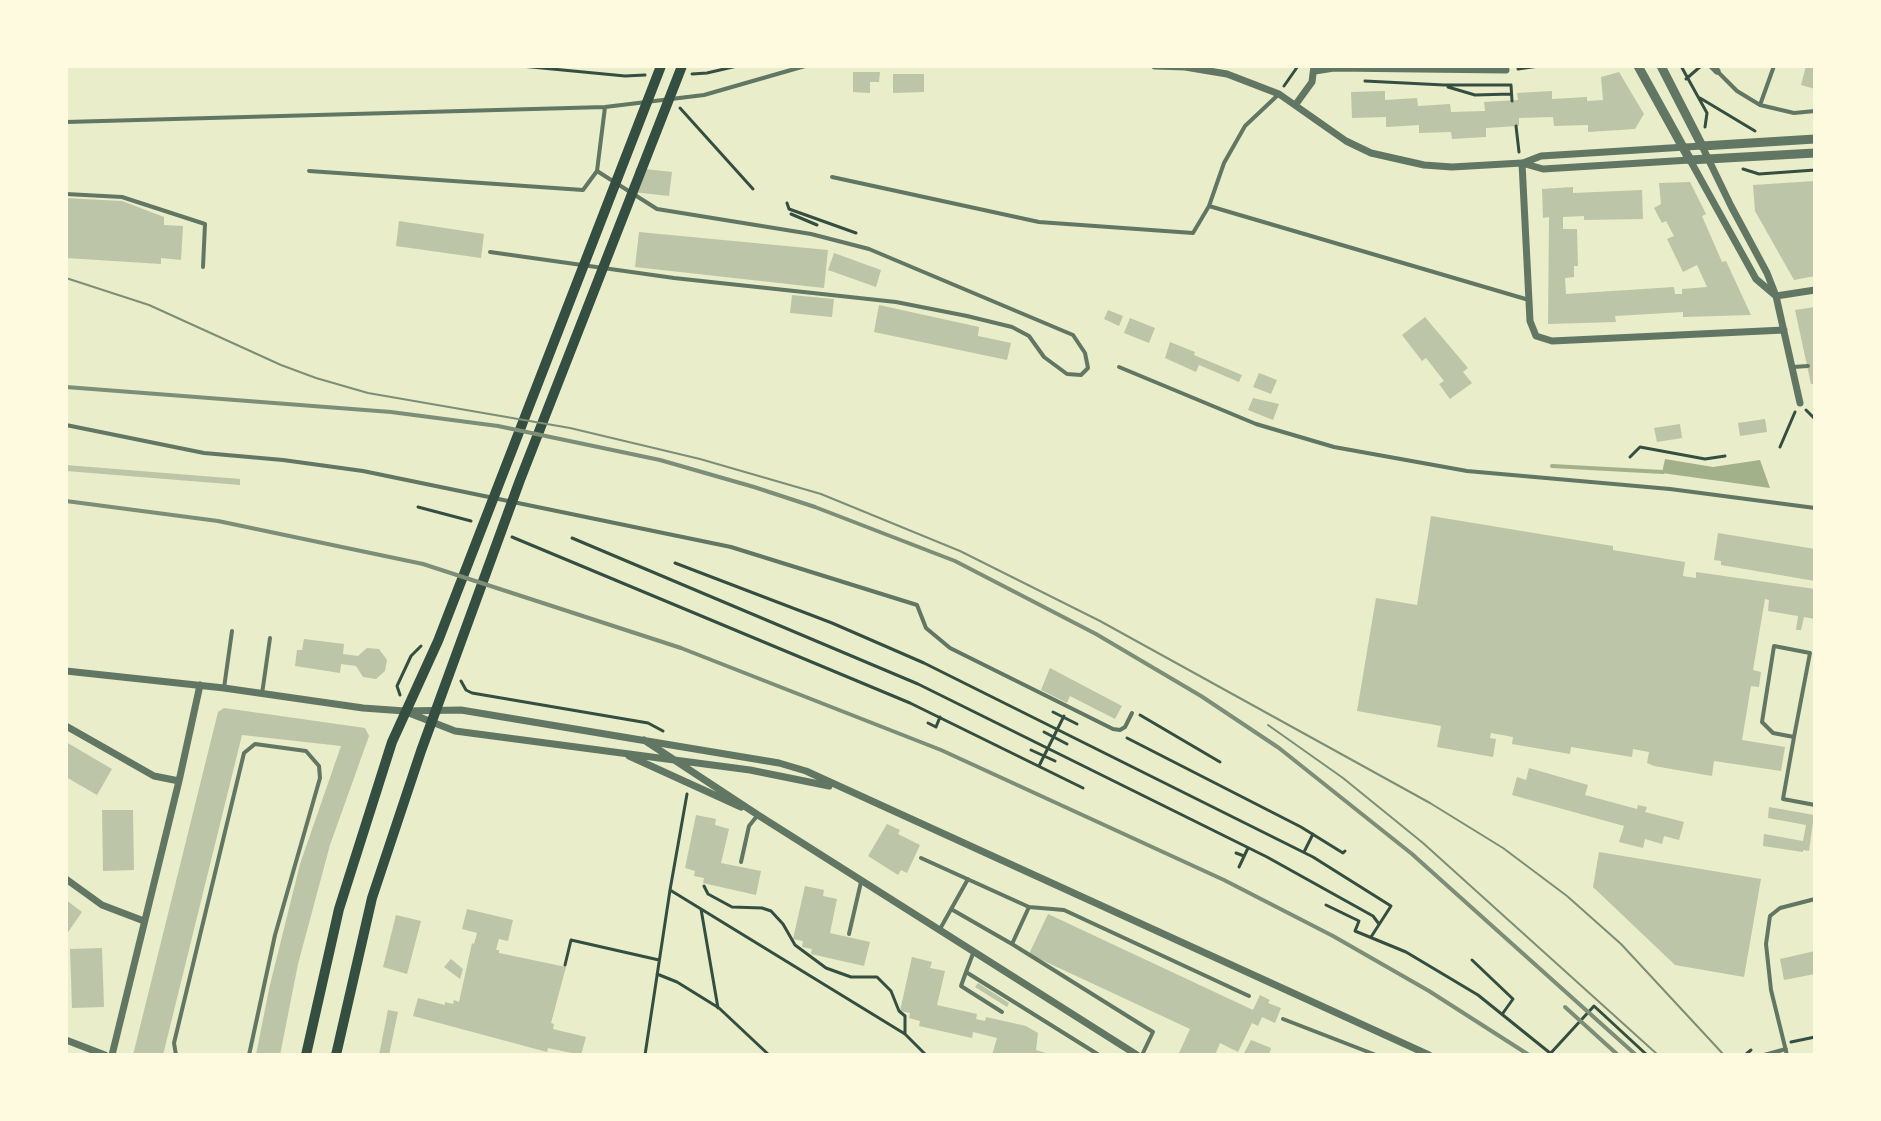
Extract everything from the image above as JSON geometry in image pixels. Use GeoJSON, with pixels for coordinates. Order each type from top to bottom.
{"type":"FeatureCollection","features":[{"type":"Feature","properties":{"kind":"main road"},"geometry":{"type":"LineString","coordinates":[[306,1055],[339,909],[392,742],[429,661],[661,66]]}},
{"type":"Feature","properties":{"kind":"main road"},"geometry":{"type":"LineString","coordinates":[[336,1055],[372,898],[433,716],[456,668],[520,480],[682,66]]}},
{"type":"Feature","properties":{"kind":"street"},"geometry":{"type":"LineString","coordinates":[[1155,66],[1227,74],[1279,94],[1346,141],[1392,159],[1452,167],[1522,163],[1541,156],[1815,139]]}},
{"type":"Feature","properties":{"kind":"street"},"geometry":{"type":"LineString","coordinates":[[1638,66],[1756,279],[1776,296],[1815,290]]}},
{"type":"Feature","properties":{"kind":"street"},"geometry":{"type":"LineString","coordinates":[[1661,66],[1767,273],[1776,296],[1800,403]]}},
{"type":"Feature","properties":{"kind":"street"},"geometry":{"type":"LineString","coordinates":[[1296,104],[1312,82],[1314,69],[1507,67]]}},
{"type":"Feature","properties":{"kind":"street"},"geometry":{"type":"LineString","coordinates":[[1522,163],[1543,169],[1815,153]]}},
{"type":"Feature","properties":{"kind":"street"},"geometry":{"type":"LineString","coordinates":[[1522,163],[1530,321],[1536,336],[1552,341],[1784,330]]}},
{"type":"Feature","properties":{"kind":"street"},"geometry":{"type":"LineString","coordinates":[[66,671],[200,685],[433,716],[461,710],[779,763],[806,771],[1429,1055]]}},
{"type":"Feature","properties":{"kind":"street"},"geometry":{"type":"LineString","coordinates":[[112,1055],[200,685]]}},
{"type":"Feature","properties":{"kind":"street"},"geometry":{"type":"LineString","coordinates":[[433,716],[455,731],[750,770],[839,788]]}},
{"type":"Feature","properties":{"kind":"street"},"geometry":{"type":"LineString","coordinates":[[66,726],[154,776],[179,781]]}},
{"type":"Feature","properties":{"kind":"street"},"geometry":{"type":"LineString","coordinates":[[642,738],[758,815],[1140,1055]]}},
{"type":"Feature","properties":{"kind":"street"},"geometry":{"type":"LineString","coordinates":[[620,752],[758,815]]}},
{"type":"Feature","properties":{"kind":"street"},"geometry":{"type":"LineString","coordinates":[[66,879],[102,905],[144,921]]}},
{"type":"Feature","properties":{"kind":"street"},"geometry":{"type":"LineString","coordinates":[[66,1040],[105,1055]]}},
{"type":"Feature","properties":{"kind":"lane"},"geometry":{"type":"LineString","coordinates":[[66,122],[605,107],[704,95],[805,66]]}},
{"type":"Feature","properties":{"kind":"lane"},"geometry":{"type":"LineString","coordinates":[[1760,105],[1774,66]]}},
{"type":"Feature","properties":{"kind":"lane"},"geometry":{"type":"LineString","coordinates":[[1714,69],[1737,91],[1760,105],[1794,113],[1815,111]]}},
{"type":"Feature","properties":{"kind":"lane"},"geometry":{"type":"LineString","coordinates":[[832,177],[1039,222],[1193,233],[1209,206],[1224,163],[1245,126],[1279,94]]}},
{"type":"Feature","properties":{"kind":"lane"},"geometry":{"type":"LineString","coordinates":[[309,171],[583,190],[597,171],[605,107]]}},
{"type":"Feature","properties":{"kind":"lane"},"geometry":{"type":"LineString","coordinates":[[490,252],[688,280],[896,302],[953,313],[1021,331],[1029,336],[1044,357],[1067,374],[1081,375],[1088,368],[1085,353],[1073,335],[869,249],[811,234],[657,209],[597,171]]}},
{"type":"Feature","properties":{"kind":"lane"},"geometry":{"type":"LineString","coordinates":[[66,194],[122,197],[205,224],[203,267]]}},
{"type":"Feature","properties":{"kind":"lane"},"geometry":{"type":"LineString","coordinates":[[1209,206],[1529,300]]}},
{"type":"Feature","properties":{"kind":"lane"},"geometry":{"type":"LineString","coordinates":[[1793,367],[1808,366]]}},
{"type":"Feature","properties":{"kind":"lane"},"geometry":{"type":"LineString","coordinates":[[1119,367],[1256,424],[1334,447],[1467,471],[1670,489],[1815,508]]}},
{"type":"Feature","properties":{"kind":"lane"},"geometry":{"type":"LineString","coordinates":[[66,425],[204,453],[363,471],[731,547],[917,605],[926,628],[950,648],[1113,729],[1125,727],[1132,713]]}},
{"type":"Feature","properties":{"kind":"lane"},"geometry":{"type":"LineString","coordinates":[[224,688],[232,631]]}},
{"type":"Feature","properties":{"kind":"lane"},"geometry":{"type":"LineString","coordinates":[[262,694],[270,638]]}},
{"type":"Feature","properties":{"kind":"lane"},"geometry":{"type":"LineString","coordinates":[[1794,737],[1773,733],[1762,722],[1774,646],[1810,653],[1783,799],[1815,805]]}},
{"type":"Feature","properties":{"kind":"lane"},"geometry":{"type":"LineString","coordinates":[[176,1055],[174,1043],[244,753],[255,744],[306,751],[319,766],[320,778],[275,935],[249,1055]]}},
{"type":"Feature","properties":{"kind":"lane"},"geometry":{"type":"LineString","coordinates":[[741,862],[749,826],[758,815]]}},
{"type":"Feature","properties":{"kind":"lane"},"geometry":{"type":"LineString","coordinates":[[921,858],[1029,907],[1064,910],[1249,996]]}},
{"type":"Feature","properties":{"kind":"lane"},"geometry":{"type":"LineString","coordinates":[[939,930],[968,879]]}},
{"type":"Feature","properties":{"kind":"lane"},"geometry":{"type":"LineString","coordinates":[[849,934],[861,880]]}},
{"type":"Feature","properties":{"kind":"lane"},"geometry":{"type":"LineString","coordinates":[[1764,1055],[1786,1049],[1771,990],[1766,944],[1770,916],[1780,908],[1815,899]]}},
{"type":"Feature","properties":{"kind":"lane"},"geometry":{"type":"LineString","coordinates":[[1012,944],[1029,907]]}},
{"type":"Feature","properties":{"kind":"lane"},"geometry":{"type":"LineString","coordinates":[[951,909],[1153,1032],[1140,1055]]}},
{"type":"Feature","properties":{"kind":"lane"},"geometry":{"type":"LineString","coordinates":[[974,951],[961,986],[1002,1012]]}},
{"type":"Feature","properties":{"kind":"lane"},"geometry":{"type":"LineString","coordinates":[[966,972],[1099,1055]]}},
{"type":"Feature","properties":{"kind":"lane"},"geometry":{"type":"LineString","coordinates":[[1283,1019],[1376,1055]]}},
{"type":"Feature","properties":{"kind":"path"},"geometry":{"type":"LineString","coordinates":[[521,66],[570,68],[625,76],[651,75]]}},
{"type":"Feature","properties":{"kind":"path"},"geometry":{"type":"LineString","coordinates":[[692,74],[737,66]]}},
{"type":"Feature","properties":{"kind":"path"},"geometry":{"type":"LineString","coordinates":[[1279,94],[1298,66]]}},
{"type":"Feature","properties":{"kind":"path"},"geometry":{"type":"LineString","coordinates":[[1507,67],[1539,66]]}},
{"type":"Feature","properties":{"kind":"path"},"geometry":{"type":"LineString","coordinates":[[1681,66],[1685,79],[1698,97],[1772,141]]}},
{"type":"Feature","properties":{"kind":"path"},"geometry":{"type":"LineString","coordinates":[[1685,79],[1701,66]]}},
{"type":"Feature","properties":{"kind":"path"},"geometry":{"type":"LineString","coordinates":[[1359,80],[1511,85],[1512,101]]}},
{"type":"Feature","properties":{"kind":"path"},"geometry":{"type":"LineString","coordinates":[[1444,85],[1475,95],[1511,94]]}},
{"type":"Feature","properties":{"kind":"path"},"geometry":{"type":"LineString","coordinates":[[673,99],[753,189]]}},
{"type":"Feature","properties":{"kind":"path"},"geometry":{"type":"LineString","coordinates":[[1516,126],[1522,163]]}},
{"type":"Feature","properties":{"kind":"path"},"geometry":{"type":"LineString","coordinates":[[1734,167],[1759,174],[1815,170]]}},
{"type":"Feature","properties":{"kind":"path"},"geometry":{"type":"LineString","coordinates":[[787,203],[789,209],[809,215],[826,225]]}},
{"type":"Feature","properties":{"kind":"path"},"geometry":{"type":"LineString","coordinates":[[791,214],[825,228],[831,223],[856,233]]}},
{"type":"Feature","properties":{"kind":"path"},"geometry":{"type":"LineString","coordinates":[[1780,447],[1800,403]]}},
{"type":"Feature","properties":{"kind":"path"},"geometry":{"type":"LineString","coordinates":[[1630,457],[1640,447],[1705,459],[1725,456]]}},
{"type":"Feature","properties":{"kind":"path"},"geometry":{"type":"LineString","coordinates":[[418,507],[471,521]]}},
{"type":"Feature","properties":{"kind":"path"},"geometry":{"type":"LineString","coordinates":[[511,537],[815,662],[940,717],[1083,788]]}},
{"type":"Feature","properties":{"kind":"path"},"geometry":{"type":"LineString","coordinates":[[572,538],[904,678],[1049,747],[1315,882],[1373,916],[1379,924]]}},
{"type":"Feature","properties":{"kind":"path"},"geometry":{"type":"LineString","coordinates":[[675,563],[858,635],[1058,728],[1304,852],[1391,906],[1371,937]]}},
{"type":"Feature","properties":{"kind":"path"},"geometry":{"type":"LineString","coordinates":[[397,686],[411,656]]}},
{"type":"Feature","properties":{"kind":"path"},"geometry":{"type":"LineString","coordinates":[[456,668],[466,690],[472,693],[648,723],[662,731]]}},
{"type":"Feature","properties":{"kind":"path"},"geometry":{"type":"LineString","coordinates":[[1039,766],[1069,707]]}},
{"type":"Feature","properties":{"kind":"path"},"geometry":{"type":"LineString","coordinates":[[1053,712],[1077,724]]}},
{"type":"Feature","properties":{"kind":"path"},"geometry":{"type":"LineString","coordinates":[[1132,713],[1220,762]]}},
{"type":"Feature","properties":{"kind":"path"},"geometry":{"type":"LineString","coordinates":[[928,723],[936,727],[940,717]]}},
{"type":"Feature","properties":{"kind":"path"},"geometry":{"type":"LineString","coordinates":[[1113,729],[1130,741],[1313,834],[1343,853],[1345,851]]}},
{"type":"Feature","properties":{"kind":"path"},"geometry":{"type":"LineString","coordinates":[[1044,732],[1067,744]]}},
{"type":"Feature","properties":{"kind":"path"},"geometry":{"type":"LineString","coordinates":[[1031,750],[1055,761]]}},
{"type":"Feature","properties":{"kind":"path"},"geometry":{"type":"LineString","coordinates":[[645,1055],[689,783]]}},
{"type":"Feature","properties":{"kind":"path"},"geometry":{"type":"LineString","coordinates":[[1304,852],[1313,834]]}},
{"type":"Feature","properties":{"kind":"path"},"geometry":{"type":"LineString","coordinates":[[1239,867],[1248,847]]}},
{"type":"Feature","properties":{"kind":"path"},"geometry":{"type":"LineString","coordinates":[[1236,853],[1244,856]]}},
{"type":"Feature","properties":{"kind":"path"},"geometry":{"type":"LineString","coordinates":[[704,886],[708,894],[732,907],[771,911],[795,945],[826,968],[851,977],[877,977],[891,991],[899,1011],[905,1016],[905,1034]]}},
{"type":"Feature","properties":{"kind":"path"},"geometry":{"type":"LineString","coordinates":[[670,890],[905,1034],[926,1055]]}},
{"type":"Feature","properties":{"kind":"path"},"geometry":{"type":"LineString","coordinates":[[1326,905],[1359,921],[1355,931],[1406,952],[1440,971],[1503,1013],[1550,1054],[1594,1006],[1647,1055]]}},
{"type":"Feature","properties":{"kind":"path"},"geometry":{"type":"LineString","coordinates":[[1380,908],[1386,912]]}},
{"type":"Feature","properties":{"kind":"path"},"geometry":{"type":"LineString","coordinates":[[701,909],[719,1008]]}},
{"type":"Feature","properties":{"kind":"path"},"geometry":{"type":"LineString","coordinates":[[565,965],[571,940],[659,960]]}},
{"type":"Feature","properties":{"kind":"path"},"geometry":{"type":"LineString","coordinates":[[1472,960],[1513,999],[1503,1013]]}},
{"type":"Feature","properties":{"kind":"path"},"geometry":{"type":"LineString","coordinates":[[657,974],[677,982],[719,1008],[769,1055]]}},
{"type":"Feature","properties":{"kind":"path"},"geometry":{"type":"LineString","coordinates":[[1786,1049],[1815,1037]]}},
{"type":"Feature","properties":{"kind":"path"},"geometry":{"type":"LineString","coordinates":[[1745,1055],[1751,1050]]}},
{"type":"Feature","properties":{"kind":"shaded area"},"geometry":{"type":"Polygon","coordinates":[[[1665,459],[1713,467],[1760,460],[1770,488],[1662,473],[1665,459]]]}},
{"type":"Feature","properties":{"kind":"building"},"geometry":{"type":"Polygon","coordinates":[[[1806,66],[1815,66],[1815,89],[1801,85],[1806,66]]]}},
{"type":"Feature","properties":{"kind":"building"},"geometry":{"type":"Polygon","coordinates":[[[853,72],[880,72],[879,82],[870,82],[870,93],[853,92],[853,72]]]}},
{"type":"Feature","properties":{"kind":"building"},"geometry":{"type":"Polygon","coordinates":[[[1619,72],[1644,114],[1635,129],[1588,132],[1588,125],[1554,126],[1553,117],[1519,118],[1519,126],[1486,128],[1486,137],[1452,139],[1451,132],[1419,133],[1419,125],[1386,127],[1386,117],[1352,118],[1351,92],[1385,91],[1385,100],[1417,98],[1418,106],[1450,104],[1451,112],[1485,111],[1484,102],[1518,100],[1517,93],[1552,91],[1552,99],[1587,97],[1587,101],[1603,100],[1601,77],[1619,72]]]}},
{"type":"Feature","properties":{"kind":"building"},"geometry":{"type":"Polygon","coordinates":[[[893,74],[924,74],[924,92],[893,93],[893,74]]]}},
{"type":"Feature","properties":{"kind":"building"},"geometry":{"type":"Polygon","coordinates":[[[636,168],[672,172],[669,196],[633,192],[636,168]]]}},
{"type":"Feature","properties":{"kind":"building"},"geometry":{"type":"Polygon","coordinates":[[[1815,181],[1815,276],[1794,280],[1755,211],[1753,185],[1815,181]]]}},
{"type":"Feature","properties":{"kind":"building"},"geometry":{"type":"Polygon","coordinates":[[[1690,182],[1706,214],[1702,216],[1722,262],[1726,261],[1751,315],[1683,317],[1683,312],[1615,316],[1616,322],[1548,324],[1549,217],[1543,218],[1542,189],[1573,187],[1573,193],[1642,190],[1643,219],[1584,220],[1584,216],[1563,217],[1563,229],[1577,229],[1578,266],[1574,266],[1574,277],[1565,278],[1566,294],[1674,287],[1675,294],[1682,294],[1682,289],[1707,287],[1697,265],[1683,272],[1667,239],[1674,236],[1654,208],[1661,204],[1659,183],[1690,182]]]}},
{"type":"Feature","properties":{"kind":"building"},"geometry":{"type":"Polygon","coordinates":[[[66,198],[122,201],[164,217],[164,225],[183,226],[181,260],[161,258],[161,264],[66,258],[66,198]]]}},
{"type":"Feature","properties":{"kind":"building"},"geometry":{"type":"Polygon","coordinates":[[[399,221],[484,234],[481,258],[396,246],[399,221]]]}},
{"type":"Feature","properties":{"kind":"building"},"geometry":{"type":"Polygon","coordinates":[[[639,232],[828,250],[824,288],[635,267],[639,232]]]}},
{"type":"Feature","properties":{"kind":"building"},"geometry":{"type":"Polygon","coordinates":[[[834,253],[881,270],[876,287],[828,270],[834,253]]]}},
{"type":"Feature","properties":{"kind":"building"},"geometry":{"type":"Polygon","coordinates":[[[792,295],[834,299],[832,317],[790,313],[792,295]]]}},
{"type":"Feature","properties":{"kind":"building"},"geometry":{"type":"Polygon","coordinates":[[[879,305],[979,327],[978,336],[1011,343],[1007,360],[874,332],[879,305]]]}},
{"type":"Feature","properties":{"kind":"building"},"geometry":{"type":"Polygon","coordinates":[[[1815,307],[1815,384],[1811,384],[1795,310],[1815,307]]]}},
{"type":"Feature","properties":{"kind":"building"},"geometry":{"type":"Polygon","coordinates":[[[1108,310],[1123,316],[1119,326],[1104,319],[1108,310]]]}},
{"type":"Feature","properties":{"kind":"building"},"geometry":{"type":"Polygon","coordinates":[[[1425,317],[1468,368],[1463,372],[1472,383],[1450,399],[1439,384],[1444,381],[1426,358],[1422,361],[1402,335],[1425,317]]]}},
{"type":"Feature","properties":{"kind":"building"},"geometry":{"type":"Polygon","coordinates":[[[1130,318],[1155,328],[1149,343],[1124,333],[1130,318]]]}},
{"type":"Feature","properties":{"kind":"building"},"geometry":{"type":"Polygon","coordinates":[[[1170,342],[1242,375],[1239,382],[1199,365],[1196,372],[1165,358],[1170,342]]]}},
{"type":"Feature","properties":{"kind":"building"},"geometry":{"type":"Polygon","coordinates":[[[1259,373],[1277,380],[1271,394],[1253,387],[1259,373]]]}},
{"type":"Feature","properties":{"kind":"building"},"geometry":{"type":"Polygon","coordinates":[[[1253,398],[1279,404],[1273,420],[1248,410],[1253,398]]]}},
{"type":"Feature","properties":{"kind":"building"},"geometry":{"type":"Polygon","coordinates":[[[1765,419],[1767,432],[1740,436],[1738,423],[1765,419]]]}},
{"type":"Feature","properties":{"kind":"building"},"geometry":{"type":"Polygon","coordinates":[[[1680,424],[1682,438],[1657,442],[1654,428],[1680,424]]]}},
{"type":"Feature","properties":{"kind":"building"},"geometry":{"type":"Polygon","coordinates":[[[66,465],[240,479],[240,485],[66,471],[66,465]]]}},
{"type":"Feature","properties":{"kind":"building"},"geometry":{"type":"Polygon","coordinates":[[[1431,516],[1613,546],[1613,550],[1685,562],[1683,576],[1696,578],[1696,572],[1815,589],[1815,619],[1804,617],[1801,630],[1796,630],[1798,616],[1768,611],[1769,600],[1765,599],[1753,670],[1761,672],[1759,687],[1751,686],[1742,740],[1785,747],[1781,771],[1714,761],[1712,776],[1654,766],[1647,763],[1649,752],[1633,749],[1632,757],[1571,747],[1570,754],[1512,744],[1513,737],[1491,733],[1490,738],[1496,739],[1493,757],[1437,747],[1441,726],[1357,711],[1376,598],[1417,605],[1431,516]]]}},
{"type":"Feature","properties":{"kind":"building"},"geometry":{"type":"Polygon","coordinates":[[[1718,533],[1815,549],[1815,581],[1721,565],[1721,561],[1714,560],[1718,533]]]}},
{"type":"Feature","properties":{"kind":"building"},"geometry":{"type":"Polygon","coordinates":[[[304,639],[344,644],[343,654],[358,656],[367,648],[379,649],[387,660],[385,671],[376,679],[363,677],[356,666],[341,664],[340,673],[295,666],[297,650],[302,650],[304,639]]]}},
{"type":"Feature","properties":{"kind":"building"},"geometry":{"type":"Polygon","coordinates":[[[1050,668],[1122,706],[1115,719],[1070,696],[1067,703],[1041,690],[1050,668]]]}},
{"type":"Feature","properties":{"kind":"building"},"geometry":{"type":"Polygon","coordinates":[[[224,708],[365,728],[369,736],[330,845],[298,964],[280,1055],[256,1055],[300,864],[341,746],[242,735],[163,1055],[133,1055],[218,712],[224,708]]]}},
{"type":"Feature","properties":{"kind":"building"},"geometry":{"type":"Polygon","coordinates":[[[66,742],[112,769],[97,795],[66,777],[66,742]]]}},
{"type":"Feature","properties":{"kind":"building"},"geometry":{"type":"Polygon","coordinates":[[[1529,768],[1588,785],[1585,795],[1637,809],[1638,805],[1647,807],[1645,812],[1684,822],[1679,840],[1664,836],[1662,844],[1645,839],[1643,848],[1619,842],[1624,826],[1512,795],[1517,777],[1526,780],[1529,768]]]}},
{"type":"Feature","properties":{"kind":"building"},"geometry":{"type":"Polygon","coordinates":[[[1769,807],[1814,815],[1809,851],[1763,846],[1764,834],[1803,841],[1806,825],[1768,818],[1769,807]]]}},
{"type":"Feature","properties":{"kind":"building"},"geometry":{"type":"Polygon","coordinates":[[[102,810],[133,810],[134,870],[103,871],[102,810]]]}},
{"type":"Feature","properties":{"kind":"building"},"geometry":{"type":"Polygon","coordinates":[[[696,815],[716,819],[715,825],[729,829],[721,863],[761,871],[756,895],[703,883],[704,878],[694,876],[695,871],[685,868],[696,815]]]}},
{"type":"Feature","properties":{"kind":"building"},"geometry":{"type":"Polygon","coordinates":[[[887,824],[900,830],[898,834],[920,845],[907,873],[901,870],[898,875],[868,856],[887,824]]]}},
{"type":"Feature","properties":{"kind":"building"},"geometry":{"type":"Polygon","coordinates":[[[1599,852],[1761,879],[1744,977],[1675,965],[1593,887],[1599,852]]]}},
{"type":"Feature","properties":{"kind":"building"},"geometry":{"type":"Polygon","coordinates":[[[805,886],[824,890],[823,896],[837,899],[830,933],[870,942],[864,966],[811,954],[812,949],[802,947],[803,941],[793,939],[805,886]]]}},
{"type":"Feature","properties":{"kind":"building"},"geometry":{"type":"Polygon","coordinates":[[[66,900],[82,912],[66,935],[66,900]]]}},
{"type":"Feature","properties":{"kind":"building"},"geometry":{"type":"Polygon","coordinates":[[[467,909],[513,920],[508,941],[499,939],[496,950],[499,953],[566,967],[551,1023],[554,1024],[553,1029],[586,1037],[581,1055],[548,1048],[547,1052],[413,1016],[418,998],[445,1005],[445,1002],[453,1004],[454,1000],[459,1002],[477,933],[462,929],[467,909]]]}},
{"type":"Feature","properties":{"kind":"building"},"geometry":{"type":"Polygon","coordinates":[[[1048,914],[1253,1010],[1260,995],[1270,1000],[1268,1003],[1281,1008],[1275,1023],[1262,1017],[1258,1026],[1252,1023],[1238,1052],[1220,1043],[1215,1055],[1179,1053],[1190,1029],[1029,954],[1048,914]]]}},
{"type":"Feature","properties":{"kind":"building"},"geometry":{"type":"Polygon","coordinates":[[[396,915],[421,921],[407,974],[383,967],[396,915]]]}},
{"type":"Feature","properties":{"kind":"building"},"geometry":{"type":"Polygon","coordinates":[[[102,948],[104,1007],[72,1008],[70,949],[102,948]]]}},
{"type":"Feature","properties":{"kind":"building"},"geometry":{"type":"Polygon","coordinates":[[[1815,951],[1815,974],[1784,980],[1780,959],[1815,951]]]}},
{"type":"Feature","properties":{"kind":"building"},"geometry":{"type":"Polygon","coordinates":[[[912,957],[932,962],[930,968],[945,971],[937,1005],[977,1014],[976,1019],[985,1021],[986,1017],[1026,1026],[1038,1033],[1036,1050],[1053,1055],[992,1055],[997,1038],[973,1032],[972,1038],[919,1026],[920,1021],[909,1018],[910,1013],[900,1011],[912,957]]]}},
{"type":"Feature","properties":{"kind":"building"},"geometry":{"type":"Polygon","coordinates":[[[451,959],[463,969],[460,979],[444,967],[451,959]]]}},
{"type":"Feature","properties":{"kind":"building"},"geometry":{"type":"Polygon","coordinates":[[[978,983],[1009,1003],[1007,1007],[975,987],[978,983]]]}},
{"type":"Feature","properties":{"kind":"building"},"geometry":{"type":"Polygon","coordinates":[[[388,1010],[398,1012],[389,1055],[379,1055],[388,1010]]]}},
{"type":"Feature","properties":{"kind":"building"},"geometry":{"type":"Polygon","coordinates":[[[1251,1040],[1271,1048],[1269,1055],[1243,1055],[1251,1040]]]}},
{"type":"Feature","properties":{"kind":"waterway"},"geometry":{"type":"LineString","coordinates":[[1552,466],[1663,472]]}},
{"type":"Feature","properties":{"kind":"tram line"},"geometry":{"type":"LineString","coordinates":[[66,278],[149,305],[316,378],[368,393],[570,428],[700,459],[821,494],[960,551],[1100,621],[1430,803],[1503,848],[1567,896],[1621,944],[1724,1055]]}},
{"type":"Feature","properties":{"kind":"tram line"},"geometry":{"type":"LineString","coordinates":[[1268,725],[1343,778],[1423,843],[1658,1055]]}},
{"type":"Feature","properties":{"kind":"railway"},"geometry":{"type":"LineString","coordinates":[[66,387],[391,412],[498,426],[660,460],[754,487],[955,561],[1096,634],[1201,696],[1279,748],[1412,854],[1636,1055]]}},
{"type":"Feature","properties":{"kind":"railway"},"geometry":{"type":"LineString","coordinates":[[66,501],[218,521],[423,564],[681,648],[941,750],[1224,880],[1333,936],[1429,991],[1529,1055]]}},
{"type":"Feature","properties":{"kind":"railway"},"geometry":{"type":"LineString","coordinates":[[1565,1007],[1618,1055]]}}]}
